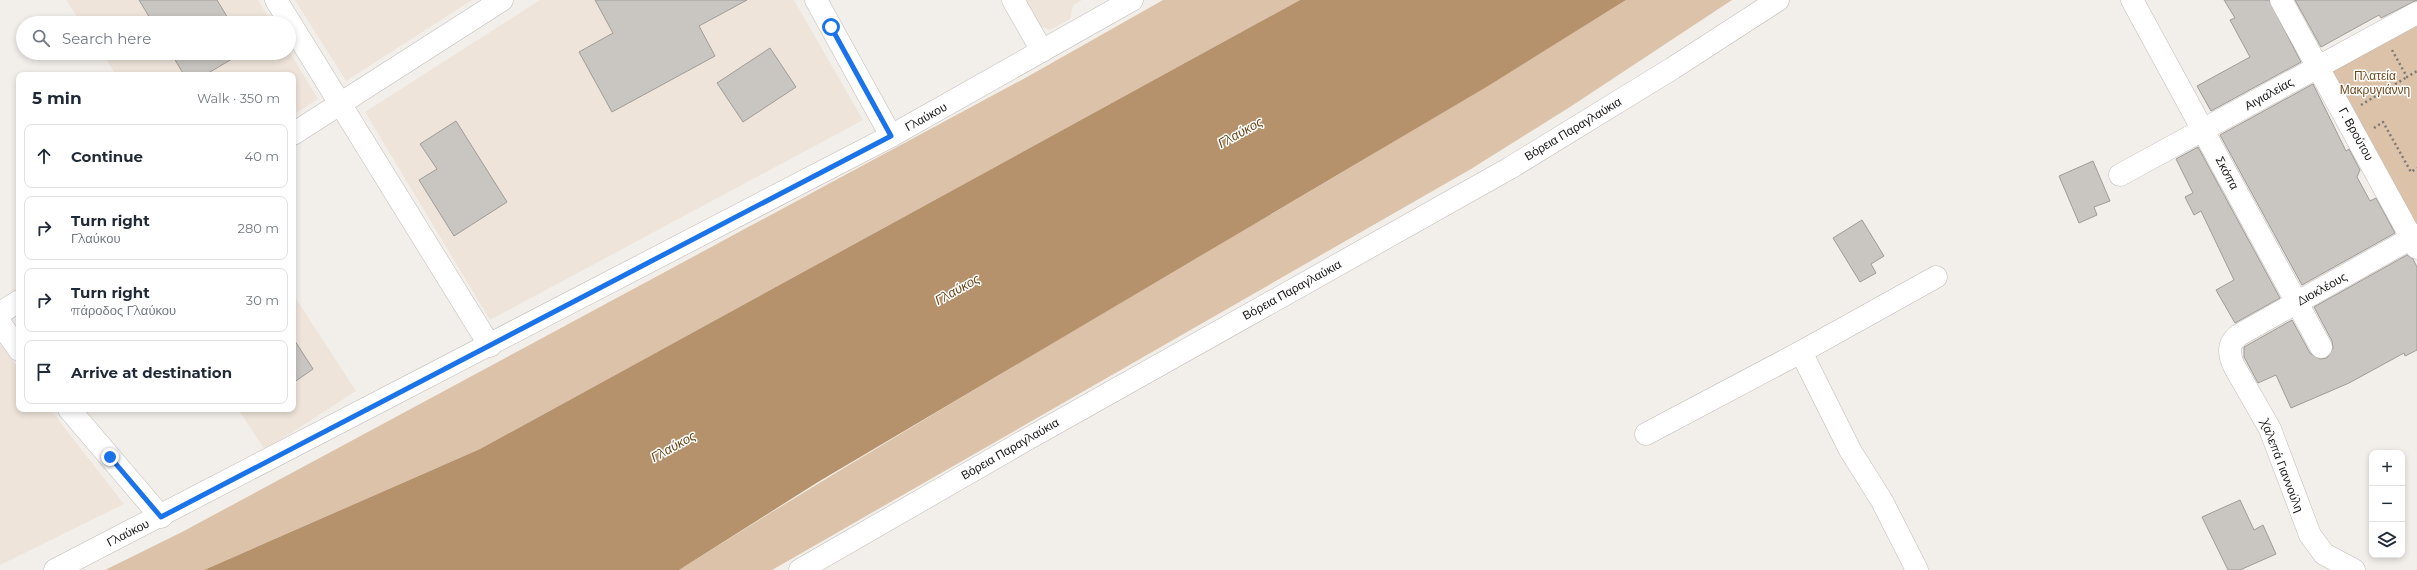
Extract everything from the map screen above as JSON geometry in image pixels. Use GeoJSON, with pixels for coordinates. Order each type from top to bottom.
{"type":"FeatureCollection","features":[{"type":"Feature","properties":{"kind":"street"},"geometry":{"type":"LineString","coordinates":[[276,0],[286,16]]}},
{"type":"Feature","properties":{"kind":"street"},"geometry":{"type":"LineString","coordinates":[[296,132],[341,105],[502,0]]}},
{"type":"Feature","properties":{"kind":"street"},"geometry":{"type":"LineString","coordinates":[[816,0],[891,136]]}},
{"type":"Feature","properties":{"kind":"street"},"geometry":{"type":"LineString","coordinates":[[1013,0],[1042,51]]}},
{"type":"Feature","properties":{"kind":"street","name":"Γλαύκου"},"geometry":{"type":"LineString","coordinates":[[55,570],[161,517],[891,136],[1132,0]]}},
{"type":"Feature","properties":{"kind":"street","name":"Βόρεια Παραγλαύκια"},"geometry":{"type":"LineString","coordinates":[[800,570],[1024,441],[1510,168],[1660,76],[1778,0]]}},
{"type":"Feature","properties":{"kind":"street","name":"Σκόπα"},"geometry":{"type":"LineString","coordinates":[[2132,0],[2205,130],[2321,346]]}},
{"type":"Feature","properties":{"kind":"street","name":"Γ. Βρούτου"},"geometry":{"type":"LineString","coordinates":[[2281,0],[2415,241]]}},
{"type":"Feature","properties":{"kind":"street","name":"Αιγιαλείας"},"geometry":{"type":"LineString","coordinates":[[2120,175],[2205,130],[2382,32],[2415,10]]}},
{"type":"Feature","properties":{"kind":"street"},"geometry":{"type":"LineString","coordinates":[[296,32],[490,346]]}},
{"type":"Feature","properties":{"kind":"street","name":"Διοκλέους"},"geometry":{"type":"LineString","coordinates":[[2230,346],[2239,335],[2415,241]]}},
{"type":"Feature","properties":{"kind":"street"},"geometry":{"type":"LineString","coordinates":[[1646,434],[1802,352],[1936,277]]}},
{"type":"Feature","properties":{"kind":"street"},"geometry":{"type":"LineString","coordinates":[[0,313],[16,303]]}},
{"type":"Feature","properties":{"kind":"street"},"geometry":{"type":"LineString","coordinates":[[0,323],[16,346]]}},
{"type":"Feature","properties":{"kind":"street","name":"Χαλεπά Γιαννούλη"},"geometry":{"type":"LineString","coordinates":[[2230,346],[2230,355],[2234,366],[2270,429],[2310,535],[2324,554],[2354,570]]}},
{"type":"Feature","properties":{"kind":"street"},"geometry":{"type":"LineString","coordinates":[[1802,352],[1850,450],[1882,501],[1917,570]]}},
{"type":"Feature","properties":{"kind":"street"},"geometry":{"type":"LineString","coordinates":[[73,412],[161,517]]}},
{"type":"Feature","properties":{"kind":"path"},"geometry":{"type":"LineString","coordinates":[[2382,32],[2407,77]]}},
{"type":"Feature","properties":{"kind":"path"},"geometry":{"type":"LineString","coordinates":[[2346,115],[2417,71]]}},
{"type":"Feature","properties":{"kind":"path"},"geometry":{"type":"LineString","coordinates":[[2358,137],[2383,122],[2411,172],[2417,168]]}},
{"type":"Feature","properties":{"kind":"shaded area"},"geometry":{"type":"Polygon","coordinates":[[[66,0],[258,0],[268,16],[76,16],[66,0]]]}},
{"type":"Feature","properties":{"kind":"shaded area"},"geometry":{"type":"Polygon","coordinates":[[[295,0],[472,0],[346,81],[295,0]]]}},
{"type":"Feature","properties":{"kind":"shaded area"},"geometry":{"type":"Polygon","coordinates":[[[540,0],[794,0],[863,120],[490,320],[365,112],[540,0]]]}},
{"type":"Feature","properties":{"kind":"shaded area"},"geometry":{"type":"Polygon","coordinates":[[[1026,0],[1082,0],[1073,5],[1070,19],[1050,30],[1040,26],[1026,0]]]}},
{"type":"Feature","properties":{"kind":"shaded area"},"geometry":{"type":"Polygon","coordinates":[[[106,60],[294,60],[318,99],[296,113],[296,72],[114,72],[106,60]]]}},
{"type":"Feature","properties":{"kind":"shaded area"},"geometry":{"type":"Polygon","coordinates":[[[296,299],[356,391],[265,450],[240,412],[296,412],[296,299]]]}},
{"type":"Feature","properties":{"kind":"shaded area"},"geometry":{"type":"Polygon","coordinates":[[[0,344],[16,365],[16,412],[52,412],[124,504],[0,565],[0,344]]]}},
{"type":"Feature","properties":{"kind":"green space"},"geometry":{"type":"Polygon","coordinates":[[[1163,0],[1300,0],[480,449],[204,570],[105,570],[182,532],[1027,77],[1163,0]]]}},
{"type":"Feature","properties":{"kind":"green space"},"geometry":{"type":"Polygon","coordinates":[[[1626,0],[1732,0],[1570,107],[1471,169],[772,570],[679,570],[915,425],[1390,144],[1626,0]]]}},
{"type":"Feature","properties":{"kind":"green space","name":"Πλατεία Μακρυγιάννη"},"geometry":{"type":"Polygon","coordinates":[[[2417,15],[2417,235],[2318,67],[2417,15]]]}},
{"type":"Feature","properties":{"kind":"water","name":"Γλαύκος"},"geometry":{"type":"Polygon","coordinates":[[[1300,0],[1626,0],[1488,86],[818,482],[679,570],[204,570],[480,449],[1300,0]]]}},
{"type":"Feature","properties":{"kind":"building"},"geometry":{"type":"Polygon","coordinates":[[[139,0],[217,0],[227,16],[149,16],[139,0]]]}},
{"type":"Feature","properties":{"kind":"building"},"geometry":{"type":"Polygon","coordinates":[[[595,0],[747,0],[699,26],[715,56],[612,112],[579,52],[613,33],[595,0]]]}},
{"type":"Feature","properties":{"kind":"building"},"geometry":{"type":"Polygon","coordinates":[[[2224,0],[2269,0],[2301,62],[2211,111],[2197,86],[2250,57],[2230,20],[2235,18],[2224,0]]]}},
{"type":"Feature","properties":{"kind":"building"},"geometry":{"type":"Polygon","coordinates":[[[2295,0],[2417,0],[2381,18],[2379,15],[2321,47],[2295,0]]]}},
{"type":"Feature","properties":{"kind":"building"},"geometry":{"type":"Polygon","coordinates":[[[770,48],[796,87],[743,122],[717,83],[770,48]]]}},
{"type":"Feature","properties":{"kind":"building"},"geometry":{"type":"Polygon","coordinates":[[[175,60],[230,60],[210,72],[182,72],[175,60]]]}},
{"type":"Feature","properties":{"kind":"building"},"geometry":{"type":"Polygon","coordinates":[[[2313,84],[2346,151],[2349,149],[2360,170],[2357,177],[2370,201],[2376,198],[2395,233],[2302,285],[2220,135],[2313,84]]]}},
{"type":"Feature","properties":{"kind":"building"},"geometry":{"type":"Polygon","coordinates":[[[456,121],[507,202],[454,236],[419,180],[437,169],[420,144],[456,121]]]}},
{"type":"Feature","properties":{"kind":"building"},"geometry":{"type":"Polygon","coordinates":[[[2198,147],[2280,298],[2235,323],[2216,290],[2234,280],[2201,211],[2194,215],[2185,197],[2193,193],[2176,159],[2198,147]]]}},
{"type":"Feature","properties":{"kind":"building"},"geometry":{"type":"Polygon","coordinates":[[[2093,161],[2110,201],[2094,207],[2097,215],[2079,223],[2059,176],[2093,161]]]}},
{"type":"Feature","properties":{"kind":"building"},"geometry":{"type":"Polygon","coordinates":[[[1862,220],[1884,256],[1871,264],[1876,273],[1860,282],[1833,238],[1862,220]]]}},
{"type":"Feature","properties":{"kind":"building"},"geometry":{"type":"Polygon","coordinates":[[[2407,255],[2413,259],[2417,267],[2417,350],[2405,356],[2404,353],[2349,383],[2291,408],[2276,375],[2258,383],[2244,357],[2244,347],[2292,320],[2310,353],[2320,359],[2327,358],[2333,348],[2332,341],[2314,307],[2407,255]]]}},
{"type":"Feature","properties":{"kind":"building"},"geometry":{"type":"Polygon","coordinates":[[[296,343],[313,369],[296,381],[296,343]]]}},
{"type":"Feature","properties":{"kind":"building"},"geometry":{"type":"Polygon","coordinates":[[[2240,500],[2254,530],[2263,525],[2276,554],[2240,570],[2228,570],[2202,517],[2240,500]]]}},
{"type":"Feature","properties":{"kind":"route"},"geometry":{"type":"LineString","coordinates":[[110,457],[161,517],[891,136],[831,27]]}}]}
